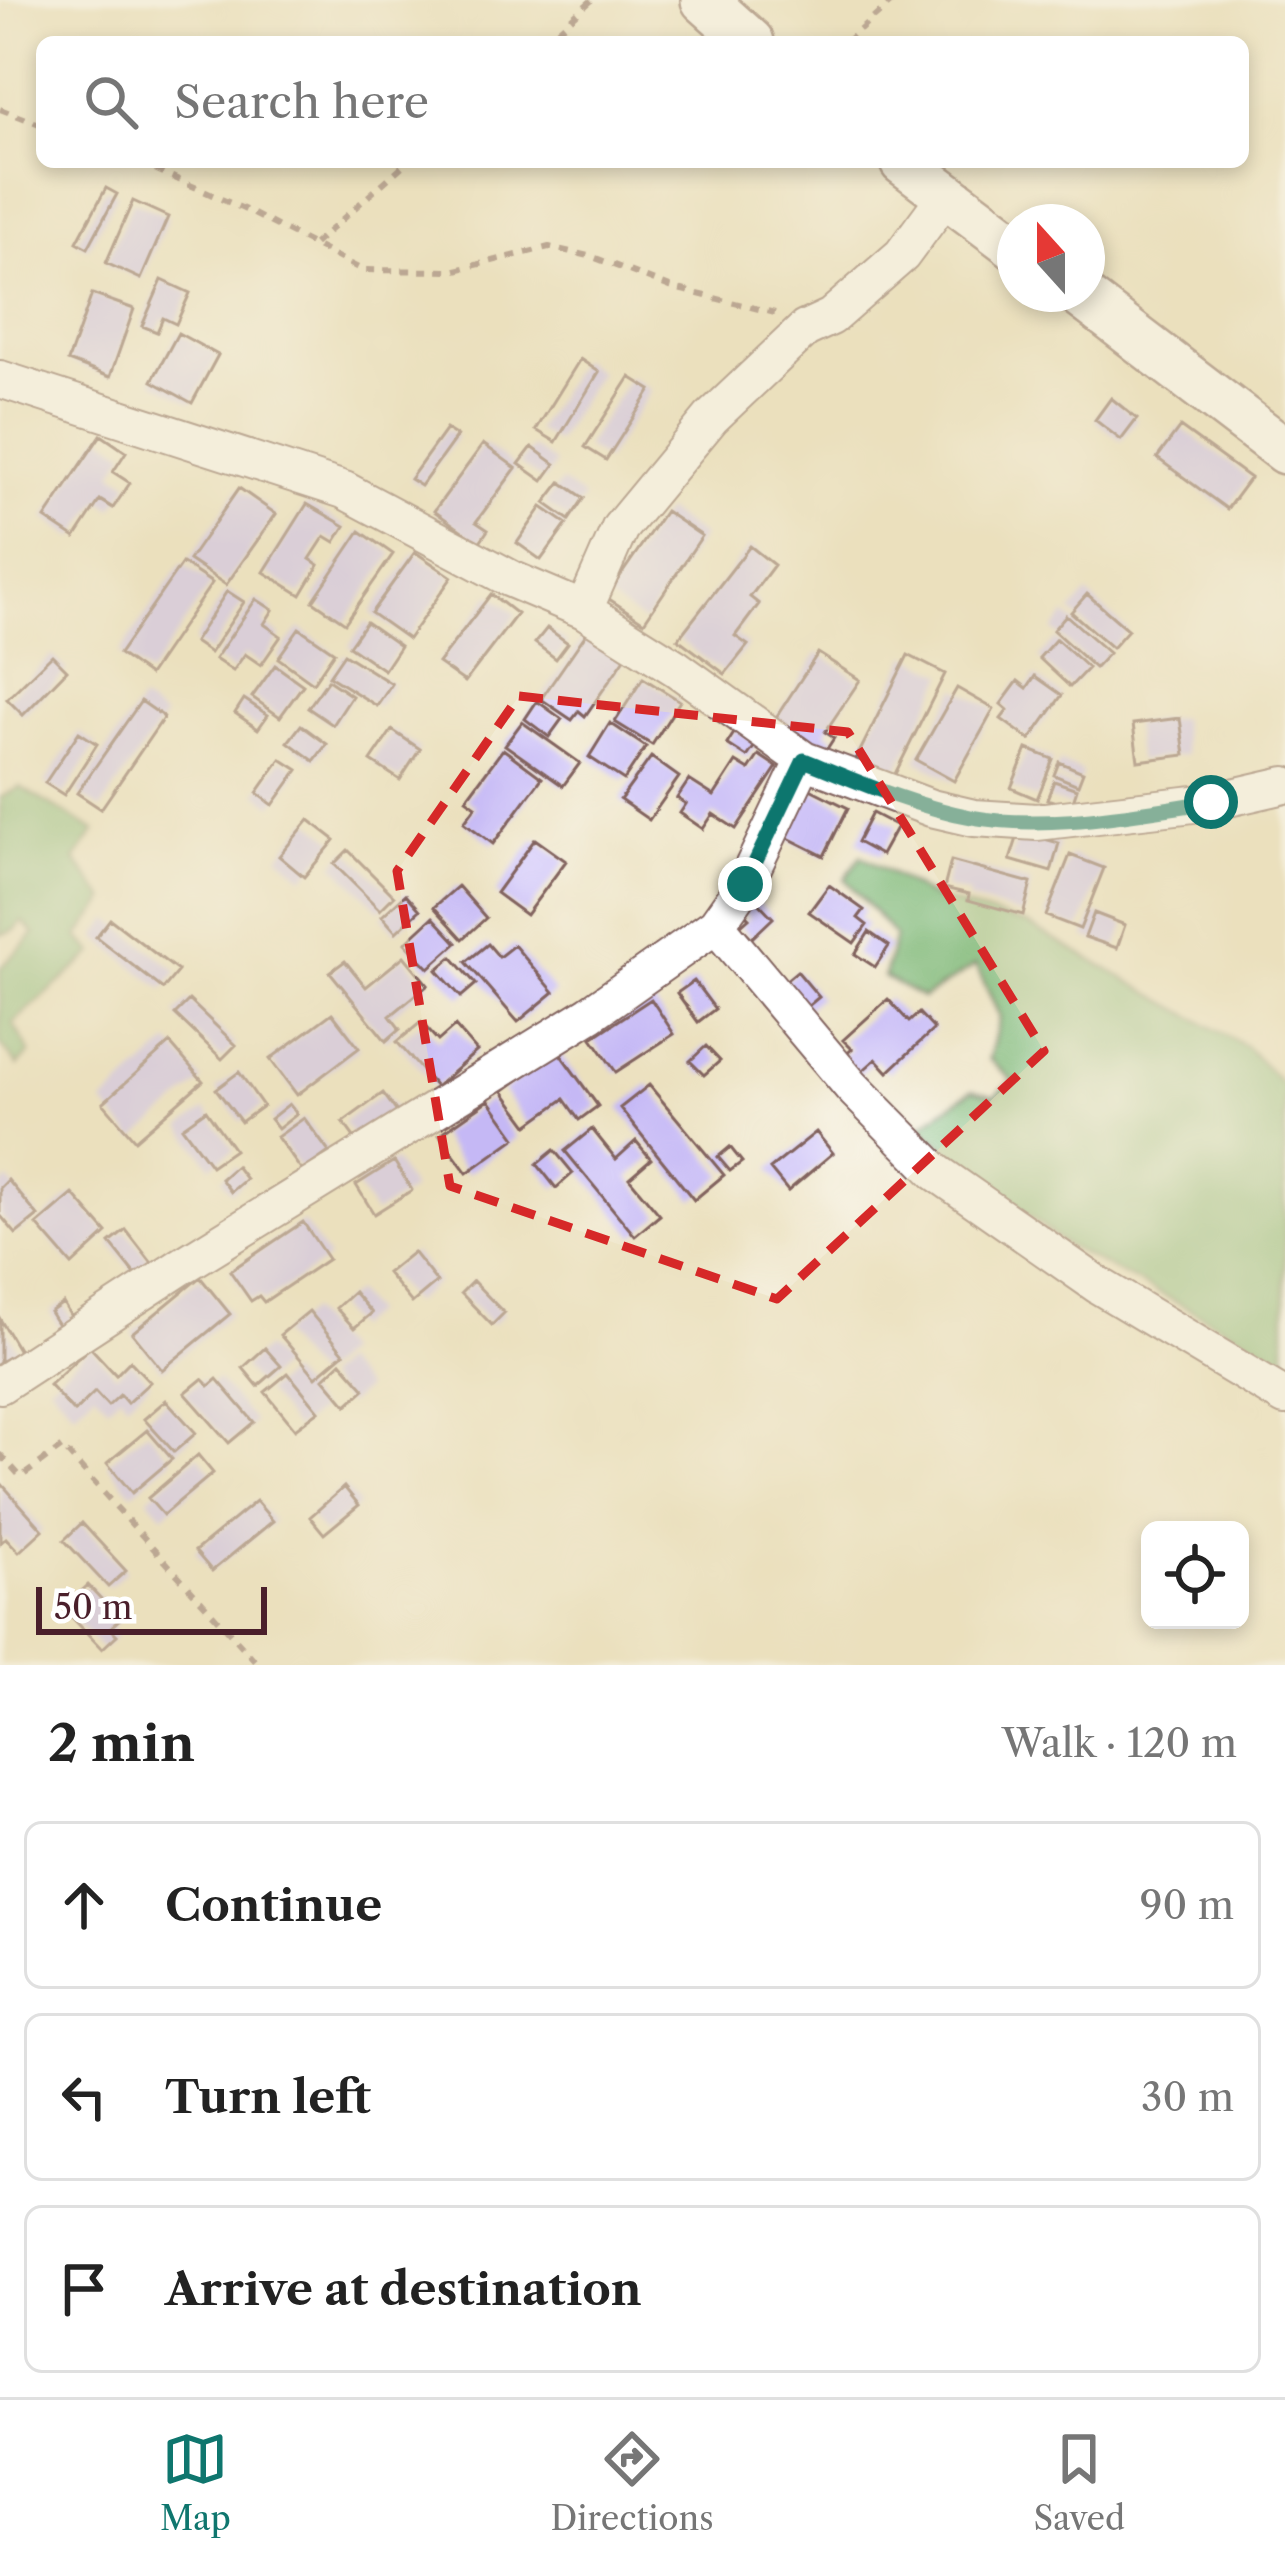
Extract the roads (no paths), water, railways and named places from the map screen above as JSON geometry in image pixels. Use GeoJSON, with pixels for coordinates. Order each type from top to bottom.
{"type":"FeatureCollection","features":[{"type":"Feature","properties":{"kind":"street"},"geometry":{"type":"LineString","coordinates":[[704,0],[744,36]]}},
{"type":"Feature","properties":{"kind":"street"},"geometry":{"type":"LineString","coordinates":[[911,168],[997,232]]}},
{"type":"Feature","properties":{"kind":"street"},"geometry":{"type":"LineString","coordinates":[[584,610],[620,528],[711,418],[805,329],[831,316],[902,255],[946,194]]}},
{"type":"Feature","properties":{"kind":"street"},"geometry":{"type":"LineString","coordinates":[[1102,312],[1285,451]]}},
{"type":"Feature","properties":{"kind":"street"},"geometry":{"type":"LineString","coordinates":[[0,379],[344,490],[512,579],[584,610],[676,668],[804,760],[931,808],[974,818],[1037,822],[1187,806],[1285,785]]}},
{"type":"Feature","properties":{"kind":"street"},"geometry":{"type":"LineString","coordinates":[[0,1385],[182,1265],[590,1015],[716,925],[745,884],[804,760]]}},
{"type":"Feature","properties":{"kind":"street"},"geometry":{"type":"LineString","coordinates":[[716,925],[852,1087],[936,1172],[1098,1285],[1285,1397]]}}]}
